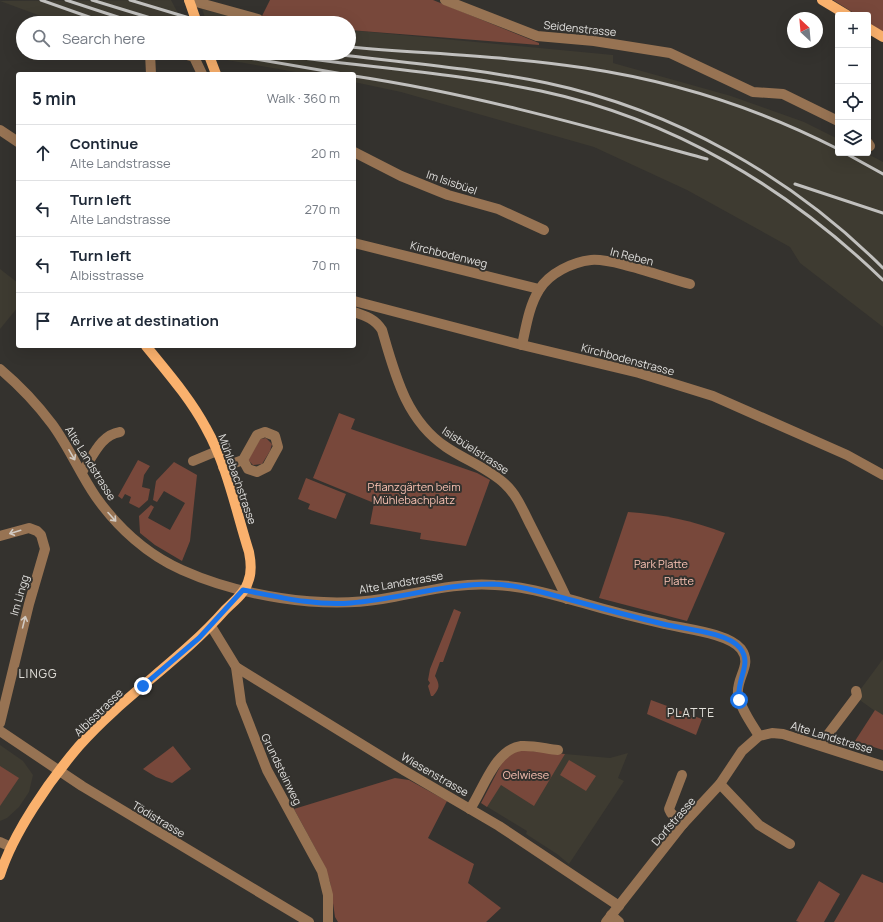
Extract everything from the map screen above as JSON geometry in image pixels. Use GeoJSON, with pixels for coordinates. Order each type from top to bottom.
{"type":"FeatureCollection","features":[{"type":"Feature","properties":{"kind":"main road"},"geometry":{"type":"LineString","coordinates":[[189,0],[195,16]]}},
{"type":"Feature","properties":{"kind":"main road"},"geometry":{"type":"LineString","coordinates":[[822,0],[842,12]]}},
{"type":"Feature","properties":{"kind":"main road"},"geometry":{"type":"LineString","coordinates":[[871,30],[883,37]]}},
{"type":"Feature","properties":{"kind":"main road"},"geometry":{"type":"LineString","coordinates":[[211,60],[215,72]]}},
{"type":"Feature","properties":{"kind":"main road","name":"Mühlebachstrasse"},"geometry":{"type":"LineString","coordinates":[[151,348],[189,400],[206,428],[217,451],[251,559],[250,576],[248,583],[243,590]]}},
{"type":"Feature","properties":{"kind":"main road","name":"Albisstrasse"},"geometry":{"type":"LineString","coordinates":[[0,875],[10,847],[59,772],[79,747],[104,721],[199,638],[243,590]]}},
{"type":"Feature","properties":{"kind":"street"},"geometry":{"type":"LineString","coordinates":[[189,0],[247,16]]}},
{"type":"Feature","properties":{"kind":"street","name":"Seidenstrasse"},"geometry":{"type":"LineString","coordinates":[[445,0],[537,36],[594,41],[670,53],[753,92],[783,94],[836,120]]}},
{"type":"Feature","properties":{"kind":"street"},"geometry":{"type":"LineString","coordinates":[[150,60],[151,72]]}},
{"type":"Feature","properties":{"kind":"street"},"geometry":{"type":"LineString","coordinates":[[195,60],[201,72]]}},
{"type":"Feature","properties":{"kind":"street"},"geometry":{"type":"LineString","coordinates":[[0,130],[16,141]]}},
{"type":"Feature","properties":{"kind":"street","name":"Im Isisbüel"},"geometry":{"type":"LineString","coordinates":[[356,153],[401,176],[448,195],[498,209],[544,230]]}},
{"type":"Feature","properties":{"kind":"street","name":"Kirchbodenweg"},"geometry":{"type":"LineString","coordinates":[[356,243],[539,289]]}},
{"type":"Feature","properties":{"kind":"street","name":"In Reben"},"geometry":{"type":"LineString","coordinates":[[522,345],[532,303],[539,289],[561,270],[591,260],[606,261],[690,284]]}},
{"type":"Feature","properties":{"kind":"street","name":"Kirchbodenstrasse"},"geometry":{"type":"LineString","coordinates":[[356,302],[522,345],[639,373],[713,396],[847,455],[883,475]]}},
{"type":"Feature","properties":{"kind":"street","name":"Isisbüelstrasse"},"geometry":{"type":"LineString","coordinates":[[356,313],[370,317],[382,330],[399,386],[409,407],[432,436],[446,447],[493,474],[515,495],[567,599]]}},
{"type":"Feature","properties":{"kind":"street","name":"Alte Landstrasse"},"geometry":{"type":"LineString","coordinates":[[0,369],[39,406],[53,425],[96,496],[122,528],[155,555],[183,571],[243,590],[313,602],[343,603],[381,599],[446,586],[493,584],[521,587],[645,620],[720,636],[734,642],[746,657],[746,665],[738,690],[739,700],[759,736],[772,733],[783,734],[883,766]]}},
{"type":"Feature","properties":{"kind":"street"},"geometry":{"type":"LineString","coordinates":[[82,472],[103,440],[113,433],[120,432]]}},
{"type":"Feature","properties":{"kind":"street"},"geometry":{"type":"LineString","coordinates":[[194,461],[217,451]]}},
{"type":"Feature","properties":{"kind":"street"},"geometry":{"type":"LineString","coordinates":[[223,467],[243,460]]}},
{"type":"Feature","properties":{"kind":"street","name":"Im Lingg"},"geometry":{"type":"LineString","coordinates":[[0,536],[29,528],[41,535],[45,549],[14,660],[0,723]]}},
{"type":"Feature","properties":{"kind":"street","name":"Grundsteinweg"},"geometry":{"type":"LineString","coordinates":[[211,626],[236,667],[241,703],[266,770],[322,870],[328,895],[328,922]]}},
{"type":"Feature","properties":{"kind":"street","name":"Wiesenstrasse"},"geometry":{"type":"LineString","coordinates":[[236,667],[405,771],[470,808],[619,906]]}},
{"type":"Feature","properties":{"kind":"street"},"geometry":{"type":"LineString","coordinates":[[820,745],[857,696],[856,691]]}},
{"type":"Feature","properties":{"kind":"street","name":"Tödistrasse"},"geometry":{"type":"LineString","coordinates":[[0,731],[59,772],[290,917],[309,922]]}},
{"type":"Feature","properties":{"kind":"street","name":"Dorfstrasse"},"geometry":{"type":"LineString","coordinates":[[612,920],[619,906],[683,824],[720,784],[742,751],[759,736]]}},
{"type":"Feature","properties":{"kind":"street"},"geometry":{"type":"LineString","coordinates":[[470,808],[505,752],[522,746],[558,750]]}},
{"type":"Feature","properties":{"kind":"street"},"geometry":{"type":"LineString","coordinates":[[682,775],[669,809],[671,813],[683,824]]}},
{"type":"Feature","properties":{"kind":"street"},"geometry":{"type":"LineString","coordinates":[[720,784],[759,825],[790,844]]}},
{"type":"Feature","properties":{"kind":"street"},"geometry":{"type":"LineString","coordinates":[[0,842],[10,847]]}},
{"type":"Feature","properties":{"kind":"shaded area"},"geometry":{"type":"Polygon","coordinates":[[[171,0],[179,16],[41,16],[0,1],[171,0]]]}},
{"type":"Feature","properties":{"kind":"shaded area"},"geometry":{"type":"Polygon","coordinates":[[[202,9],[231,16],[204,16],[202,9]]]}},
{"type":"Feature","properties":{"kind":"shaded area"},"geometry":{"type":"Polygon","coordinates":[[[356,31],[613,55],[613,63],[731,96],[804,122],[835,138],[835,156],[871,156],[883,162],[883,327],[800,263],[790,247],[687,190],[594,147],[401,92],[356,82],[356,72],[296,72],[227,60],[356,60],[356,31]]]}},
{"type":"Feature","properties":{"kind":"shaded area"},"geometry":{"type":"Polygon","coordinates":[[[0,269],[16,281],[16,309],[0,329],[0,269]]]}},
{"type":"Feature","properties":{"kind":"shaded area"},"geometry":{"type":"Polygon","coordinates":[[[883,659],[883,750],[855,741],[875,711],[857,698],[860,690],[883,659]]]}},
{"type":"Feature","properties":{"kind":"shaded area"},"geometry":{"type":"Polygon","coordinates":[[[0,745],[23,761],[33,775],[29,792],[19,807],[7,818],[0,821],[0,745]]]}},
{"type":"Feature","properties":{"kind":"shaded area"},"geometry":{"type":"Polygon","coordinates":[[[520,750],[610,758],[628,753],[618,778],[624,781],[569,864],[557,854],[526,834],[527,831],[481,803],[520,750]]]}},
{"type":"Feature","properties":{"kind":"green space"},"geometry":{"type":"Polygon","coordinates":[[[270,0],[433,0],[539,43],[539,45],[356,31],[356,16],[262,16],[270,0]]]}},
{"type":"Feature","properties":{"kind":"green space"},"geometry":{"type":"Polygon","coordinates":[[[833,0],[883,0],[883,32],[871,24],[871,12],[852,12],[833,0]]]}},
{"type":"Feature","properties":{"kind":"green space","name":"Pflanzgärten beim Mühlebachplatz"},"geometry":{"type":"Polygon","coordinates":[[[339,413],[355,419],[351,429],[477,473],[490,480],[466,546],[420,539],[421,533],[370,524],[374,503],[313,478],[339,413]]]}},
{"type":"Feature","properties":{"kind":"green space"},"geometry":{"type":"Polygon","coordinates":[[[266,438],[272,444],[270,451],[262,464],[253,465],[248,460],[260,439],[266,438]]]}},
{"type":"Feature","properties":{"kind":"green space"},"geometry":{"type":"Polygon","coordinates":[[[138,460],[150,466],[144,475],[142,487],[150,489],[148,500],[139,508],[129,503],[131,497],[125,494],[122,499],[118,496],[138,460]]]}},
{"type":"Feature","properties":{"kind":"green space"},"geometry":{"type":"Polygon","coordinates":[[[174,462],[197,475],[190,541],[182,561],[155,545],[140,533],[139,516],[151,505],[154,507],[148,518],[170,530],[185,503],[164,491],[157,502],[153,500],[156,481],[174,462]]]}},
{"type":"Feature","properties":{"kind":"green space"},"geometry":{"type":"Polygon","coordinates":[[[306,478],[346,494],[336,519],[308,509],[310,504],[298,499],[306,478]]]}},
{"type":"Feature","properties":{"kind":"green space","name":"Park Platte"},"geometry":{"type":"Polygon","coordinates":[[[628,512],[653,514],[677,519],[725,533],[687,621],[599,598],[628,512]]]}},
{"type":"Feature","properties":{"kind":"green space"},"geometry":{"type":"Polygon","coordinates":[[[454,609],[461,612],[443,662],[440,662],[435,676],[438,682],[438,689],[433,696],[431,696],[428,686],[430,683],[428,680],[430,669],[454,609]]]}},
{"type":"Feature","properties":{"kind":"green space"},"geometry":{"type":"Polygon","coordinates":[[[651,700],[702,719],[696,735],[647,714],[651,700]]]}},
{"type":"Feature","properties":{"kind":"green space"},"geometry":{"type":"Polygon","coordinates":[[[875,710],[883,715],[883,750],[855,741],[875,710]]]}},
{"type":"Feature","properties":{"kind":"green space"},"geometry":{"type":"Polygon","coordinates":[[[173,746],[191,769],[172,783],[156,777],[143,769],[173,746]]]}},
{"type":"Feature","properties":{"kind":"green space","name":"Oelwiese"},"geometry":{"type":"Polygon","coordinates":[[[520,750],[565,754],[534,806],[501,785],[487,807],[481,803],[505,757],[520,750]]]}},
{"type":"Feature","properties":{"kind":"green space"},"geometry":{"type":"Polygon","coordinates":[[[569,760],[596,776],[586,791],[560,775],[569,760]]]}},
{"type":"Feature","properties":{"kind":"green space"},"geometry":{"type":"Polygon","coordinates":[[[0,766],[19,778],[0,806],[0,766]]]}},
{"type":"Feature","properties":{"kind":"green space"},"geometry":{"type":"Polygon","coordinates":[[[395,778],[409,780],[447,801],[428,838],[474,864],[468,883],[501,908],[486,922],[338,922],[335,917],[330,882],[321,859],[294,809],[395,778]]]}},
{"type":"Feature","properties":{"kind":"green space"},"geometry":{"type":"Polygon","coordinates":[[[862,874],[883,883],[883,922],[834,922],[862,874]]]}},
{"type":"Feature","properties":{"kind":"green space"},"geometry":{"type":"Polygon","coordinates":[[[819,881],[840,894],[824,922],[796,921],[819,881]]]}},
{"type":"Feature","properties":{"kind":"railway"},"geometry":{"type":"LineString","coordinates":[[41,0],[86,16]]}},
{"type":"Feature","properties":{"kind":"railway"},"geometry":{"type":"LineString","coordinates":[[66,0],[115,16]]}},
{"type":"Feature","properties":{"kind":"railway"},"geometry":{"type":"LineString","coordinates":[[92,0],[144,16]]}},
{"type":"Feature","properties":{"kind":"railway"},"geometry":{"type":"LineString","coordinates":[[130,0],[183,16]]}},
{"type":"Feature","properties":{"kind":"railway"},"geometry":{"type":"LineString","coordinates":[[356,48],[556,64],[618,74],[715,98],[778,121],[835,148]]}},
{"type":"Feature","properties":{"kind":"railway"},"geometry":{"type":"LineString","coordinates":[[356,57],[464,69],[547,83],[594,95],[640,110],[685,129],[770,177],[810,204],[848,235],[883,268]]}},
{"type":"Feature","properties":{"kind":"railway"},"geometry":{"type":"LineString","coordinates":[[261,60],[331,72]]}},
{"type":"Feature","properties":{"kind":"railway"},"geometry":{"type":"LineString","coordinates":[[320,60],[439,74],[507,84],[589,103],[636,119],[725,161],[767,187],[807,215],[846,246],[883,280]]}},
{"type":"Feature","properties":{"kind":"railway"},"geometry":{"type":"LineString","coordinates":[[356,76],[399,83],[532,112],[707,159]]}},
{"type":"Feature","properties":{"kind":"railway"},"geometry":{"type":"LineString","coordinates":[[850,156],[883,174]]}},
{"type":"Feature","properties":{"kind":"railway"},"geometry":{"type":"LineString","coordinates":[[795,184],[883,213]]}},
{"type":"Feature","properties":{"kind":"district","name":"LINGG"},"geometry":{"type":"Point","coordinates":[38,673]}},
{"type":"Feature","properties":{"kind":"district","name":"PLATTE"},"geometry":{"type":"Point","coordinates":[691,712]}},
{"type":"Feature","properties":{"kind":"route"},"geometry":{"type":"LineString","coordinates":[[143,686],[199,638],[243,590],[313,602],[350,603],[381,599],[446,586],[493,584],[521,587],[645,620],[720,636],[734,642],[746,657],[746,665],[739,682],[739,700]]}},
{"type":"Feature","properties":{"kind":"park label","name":"Platte"},"geometry":{"type":"Point","coordinates":[679,580]}}]}
